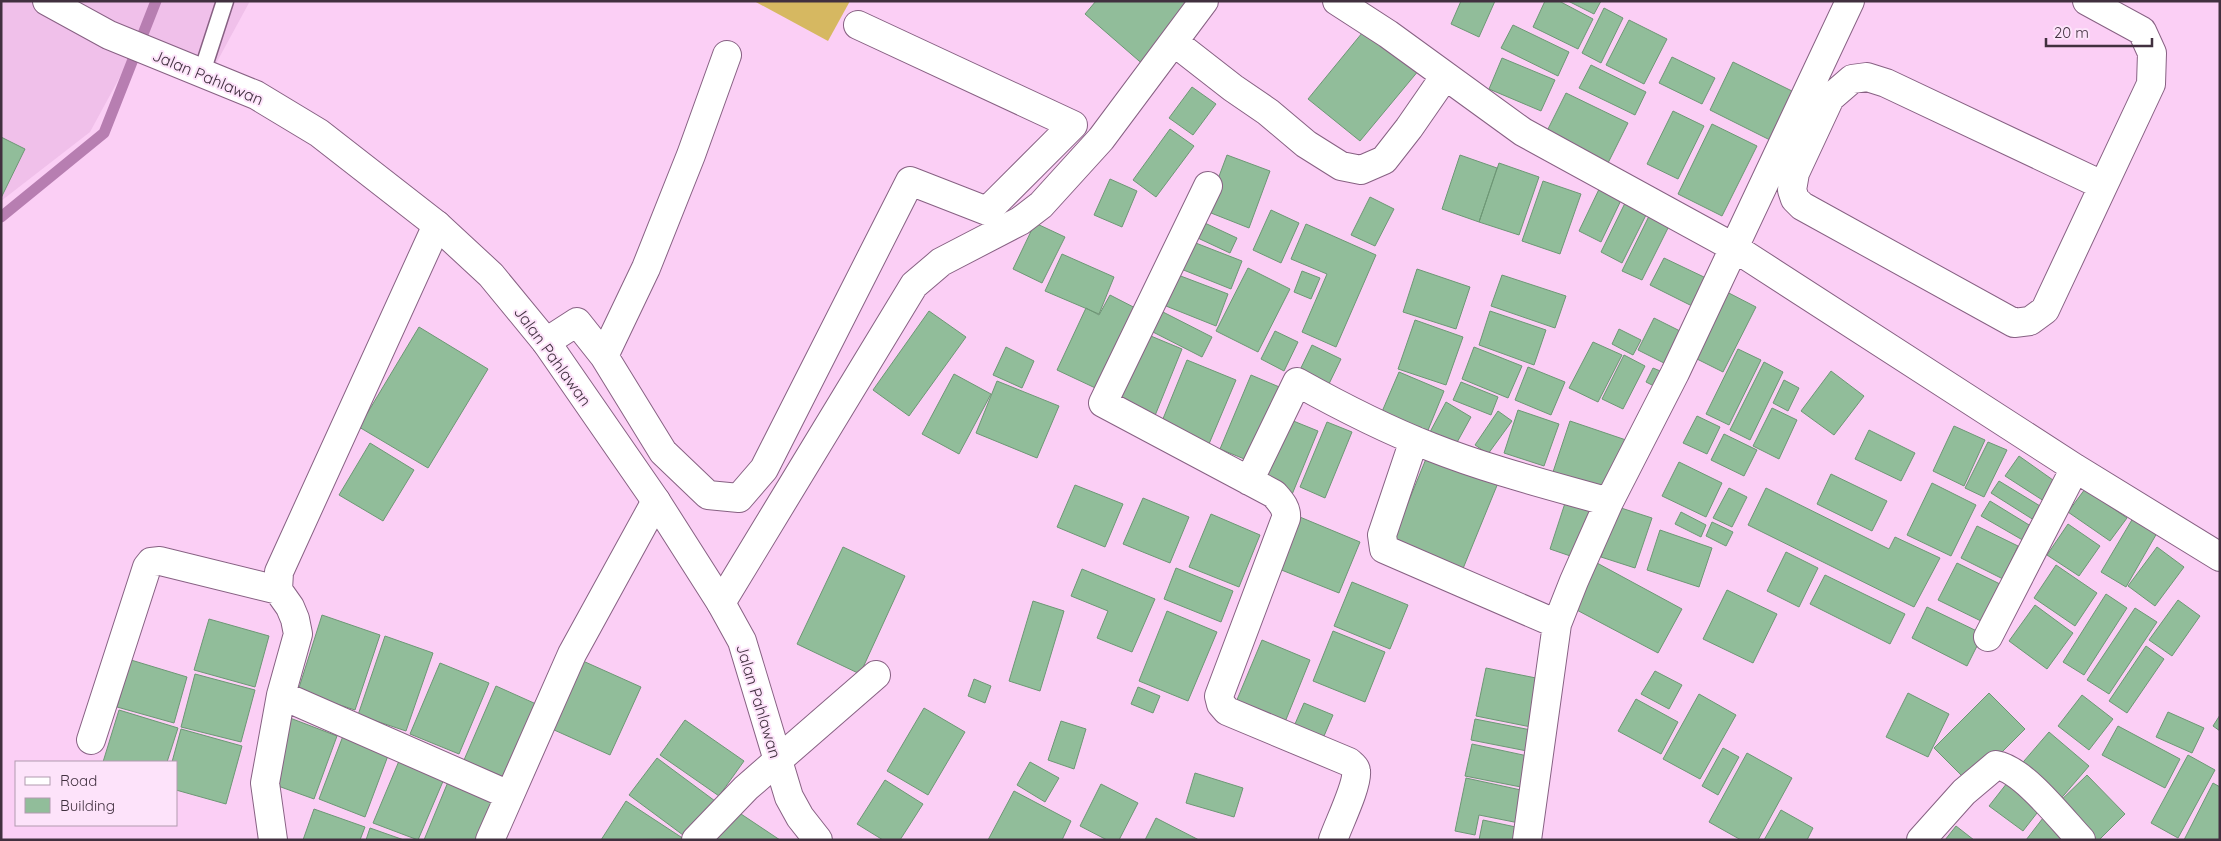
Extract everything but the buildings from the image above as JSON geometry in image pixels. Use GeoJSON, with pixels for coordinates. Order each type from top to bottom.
{"type":"FeatureCollection","features":[{"type":"Feature","properties":{"kind":"street","name":"Jalan Pahlawan"},"geometry":{"type":"LineString","coordinates":[[47,1],[109,35],[256,96],[319,133],[438,225],[491,275],[546,342],[656,501],[721,603],[742,641],[788,797],[800,817],[818,840]]}},
{"type":"Feature","properties":{"kind":"street"},"geometry":{"type":"LineString","coordinates":[[721,603],[914,285],[942,262],[1020,221],[1041,205],[1101,139],[1204,1]]}},
{"type":"Feature","properties":{"kind":"street"},"geometry":{"type":"LineString","coordinates":[[1337,1],[1388,34],[1522,132],[1733,247],[2075,468],[2220,557]]}},
{"type":"Feature","properties":{"kind":"street"},"geometry":{"type":"LineString","coordinates":[[1527,840],[1557,624],[1609,502],[1675,373],[1850,1]]}},
{"type":"Feature","properties":{"kind":"street"},"geometry":{"type":"LineString","coordinates":[[2087,1],[2142,31],[2152,53],[2151,84],[2045,310],[2030,321],[2014,323],[1802,206],[1795,200],[1792,190],[1795,173],[1830,98],[1852,79],[1867,77],[1886,83],[2102,185]]}},
{"type":"Feature","properties":{"kind":"street"},"geometry":{"type":"LineString","coordinates":[[546,342],[577,322],[604,356],[663,452],[708,495],[739,498],[764,469],[910,181],[987,211],[1073,125],[858,26]]}},
{"type":"Feature","properties":{"kind":"street"},"geometry":{"type":"LineString","coordinates":[[1174,42],[1233,88],[1268,112],[1306,144],[1341,166],[1361,170],[1384,160],[1445,76]]}},
{"type":"Feature","properties":{"kind":"street"},"geometry":{"type":"LineString","coordinates":[[604,356],[646,268],[691,155],[727,55]]}},
{"type":"Feature","properties":{"kind":"street"},"geometry":{"type":"LineString","coordinates":[[1208,186],[1102,403],[1274,494],[1284,505],[1287,512],[1219,696],[1221,704],[1227,711],[1349,762],[1355,767],[1357,772],[1354,784],[1333,840]]}},
{"type":"Feature","properties":{"kind":"street"},"geometry":{"type":"LineString","coordinates":[[273,840],[265,783],[280,695],[298,634],[290,607],[278,590],[279,572],[438,225]]}},
{"type":"Feature","properties":{"kind":"street"},"geometry":{"type":"LineString","coordinates":[[1249,481],[1297,382],[1350,412],[1414,440],[1480,464],[1609,502]]}},
{"type":"Feature","properties":{"kind":"street"},"geometry":{"type":"LineString","coordinates":[[1414,440],[1382,534],[1384,549],[1557,624]]}},
{"type":"Feature","properties":{"kind":"street"},"geometry":{"type":"LineString","coordinates":[[1988,636],[2075,468]]}},
{"type":"Feature","properties":{"kind":"street"},"geometry":{"type":"LineString","coordinates":[[490,840],[572,654],[656,501]]}},
{"type":"Feature","properties":{"kind":"street"},"geometry":{"type":"LineString","coordinates":[[91,740],[147,567],[151,562],[160,561],[278,590]]}},
{"type":"Feature","properties":{"kind":"street"},"geometry":{"type":"LineString","coordinates":[[696,840],[777,760],[876,675]]}},
{"type":"Feature","properties":{"kind":"street"},"geometry":{"type":"LineString","coordinates":[[280,695],[509,795]]}},
{"type":"Feature","properties":{"kind":"street"},"geometry":{"type":"LineString","coordinates":[[1921,840],[1964,792],[1996,765],[2003,766],[2022,778],[2081,840]]}},
{"type":"Feature","properties":{"kind":"lane"},"geometry":{"type":"LineString","coordinates":[[202,72],[225,1]]}},
{"type":"Feature","properties":{"kind":"shaded area"},"geometry":{"type":"Polygon","coordinates":[[[1,1],[250,1],[207,80],[134,51],[90,132],[1,201],[1,1]]]}},
{"type":"Feature","properties":{"kind":"shaded area"},"geometry":{"type":"Polygon","coordinates":[[[754,1],[850,1],[828,41],[754,1]]]}},
{"type":"Feature","properties":{"kind":"waterway"},"geometry":{"type":"LineString","coordinates":[[1,217],[104,133],[156,1]]}}]}
